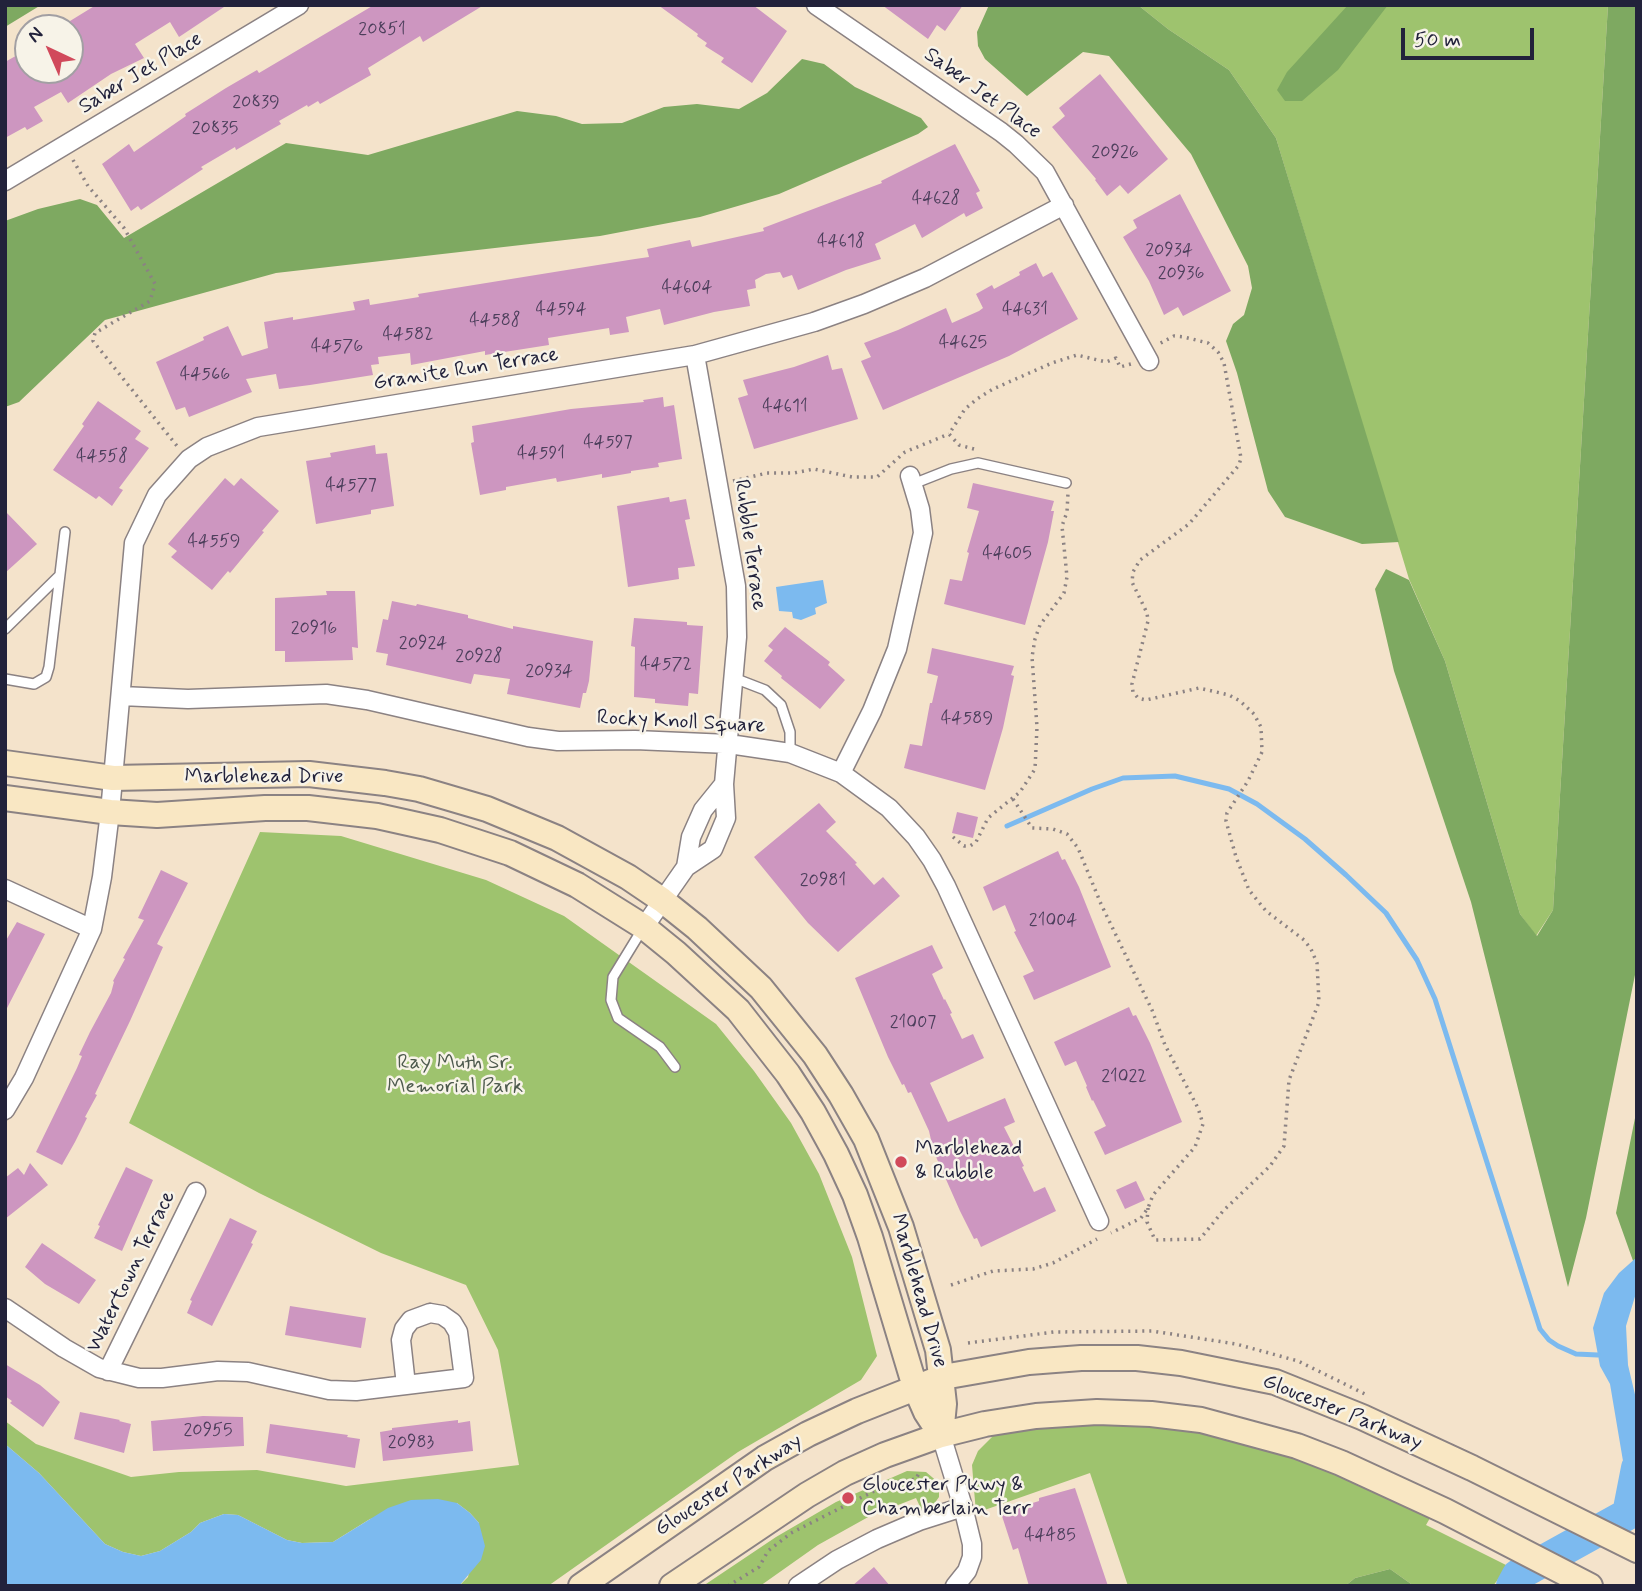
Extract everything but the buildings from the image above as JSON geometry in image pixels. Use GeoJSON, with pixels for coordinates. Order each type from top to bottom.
{"type":"FeatureCollection","features":[{"type":"Feature","properties":{"kind":"street","name":"Saber Jet Place"},"geometry":{"type":"LineString","coordinates":[[5,181],[299,5]]}},
{"type":"Feature","properties":{"kind":"street","name":"Saber Jet Place"},"geometry":{"type":"LineString","coordinates":[[816,5],[1016,144],[1045,172],[1147,357]]}},
{"type":"Feature","properties":{"kind":"street","name":"Granite Run Terrace"},"geometry":{"type":"LineString","coordinates":[[5,1110],[24,1078],[92,929],[110,812],[134,543],[157,495],[189,459],[207,447],[258,427],[695,355],[814,322],[925,278],[1064,205]]}},
{"type":"Feature","properties":{"kind":"street","name":"Rubble Terrace"},"geometry":{"type":"LineString","coordinates":[[644,927],[686,867],[713,849],[726,818],[724,784],[737,637],[736,586],[695,355]]}},
{"type":"Feature","properties":{"kind":"street"},"geometry":{"type":"LineString","coordinates":[[841,773],[872,711],[897,649],[923,533],[920,509],[911,480]]}},
{"type":"Feature","properties":{"kind":"street","name":"Rocky Knoll Square"},"geometry":{"type":"LineString","coordinates":[[121,696],[188,699],[326,694],[367,700],[528,737],[558,741],[635,740],[729,744],[790,753],[841,773],[894,813],[932,860],[1028,1063],[1102,1231]]}},
{"type":"Feature","properties":{"kind":"street","name":"Marblehead Drive"},"geometry":{"type":"LineString","coordinates":[[5,763],[113,778],[309,774],[419,789],[487,809],[557,838],[617,870],[662,900],[697,928],[761,988],[815,1055],[866,1139],[901,1227],[938,1350],[944,1404],[941,1435]]}},
{"type":"Feature","properties":{"kind":"street","name":"Rubble Terrace"},"geometry":{"type":"LineString","coordinates":[[686,867],[691,837],[703,810],[724,784]]}},
{"type":"Feature","properties":{"kind":"street","name":"Marblehead Drive"},"geometry":{"type":"LineString","coordinates":[[5,798],[110,812],[157,815],[307,807],[400,821],[440,830],[521,858],[577,885],[644,927],[738,1010],[788,1074],[813,1112],[841,1164],[866,1227],[915,1387],[926,1412],[941,1435]]}},
{"type":"Feature","properties":{"kind":"street"},"geometry":{"type":"LineString","coordinates":[[5,889],[92,929]]}},
{"type":"Feature","properties":{"kind":"street","name":"Watertown Terrace"},"geometry":{"type":"LineString","coordinates":[[108,1371],[196,1192]]}},
{"type":"Feature","properties":{"kind":"street"},"geometry":{"type":"LineString","coordinates":[[5,1308],[64,1349],[108,1371],[139,1378],[218,1371],[248,1372],[329,1390],[356,1391],[406,1385],[464,1378],[458,1332],[452,1322],[442,1315],[419,1315],[404,1329],[401,1340],[406,1385]]}},
{"type":"Feature","properties":{"kind":"street","name":"Gloucester Parkway"},"geometry":{"type":"LineString","coordinates":[[581,1586],[765,1458],[808,1434],[943,1377],[1029,1362],[1081,1358],[1137,1358],[1181,1363],[1275,1382],[1362,1417],[1472,1468],[1637,1550]]}},
{"type":"Feature","properties":{"kind":"street"},"geometry":{"type":"LineString","coordinates":[[672,1586],[761,1524],[845,1473],[885,1455],[941,1435],[985,1424],[1085,1413],[1151,1414],[1201,1420],[1297,1446],[1341,1463],[1445,1511],[1590,1586]]}},
{"type":"Feature","properties":{"kind":"street"},"geometry":{"type":"LineString","coordinates":[[941,1435],[972,1544],[972,1557],[967,1570],[955,1586]]}},
{"type":"Feature","properties":{"kind":"street"},"geometry":{"type":"LineString","coordinates":[[798,1586],[837,1560],[877,1539],[919,1521],[963,1507]]}},
{"type":"Feature","properties":{"kind":"lane"},"geometry":{"type":"LineString","coordinates":[[911,480],[978,463],[1066,483]]}},
{"type":"Feature","properties":{"kind":"lane"},"geometry":{"type":"LineString","coordinates":[[5,680],[34,684],[46,677],[50,667],[65,532]]}},
{"type":"Feature","properties":{"kind":"lane"},"geometry":{"type":"LineString","coordinates":[[5,629],[60,575]]}},
{"type":"Feature","properties":{"kind":"lane"},"geometry":{"type":"LineString","coordinates":[[734,678],[765,690],[781,705],[790,732],[790,753]]}},
{"type":"Feature","properties":{"kind":"lane"},"geometry":{"type":"LineString","coordinates":[[644,927],[612,978],[611,1000],[618,1018],[660,1047],[675,1067]]}},
{"type":"Feature","properties":{"kind":"path"},"geometry":{"type":"LineString","coordinates":[[65,146],[88,186],[124,228],[155,285],[150,301],[95,333],[93,341],[189,459]]}},
{"type":"Feature","properties":{"kind":"path"},"geometry":{"type":"LineString","coordinates":[[733,481],[767,473],[814,469],[852,477],[877,477],[905,452],[949,434],[961,415],[976,399],[1052,363],[1076,355],[1106,362],[1116,358],[1120,367],[1124,367],[1147,357],[1164,339],[1174,336],[1208,343],[1218,352],[1224,363],[1241,458],[1239,466],[1189,524],[1150,551],[1132,572],[1132,582],[1147,613],[1148,621],[1132,684],[1133,692],[1138,698],[1146,700],[1199,688],[1229,695],[1254,714],[1261,727],[1262,752],[1248,781],[1230,808],[1226,821],[1249,890],[1266,911],[1304,940],[1311,949],[1317,963],[1320,1002],[1289,1080],[1284,1146],[1270,1166],[1223,1211],[1207,1233],[1199,1239],[1155,1240],[1147,1222],[1153,1195],[1195,1147],[1203,1124],[1192,1096],[1165,1045],[1152,1010],[1101,904],[1078,848],[1067,834],[1054,829],[1032,828],[1013,799]]}},
{"type":"Feature","properties":{"kind":"path"},"geometry":{"type":"LineString","coordinates":[[949,434],[959,445],[978,450]]}},
{"type":"Feature","properties":{"kind":"path"},"geometry":{"type":"LineString","coordinates":[[953,837],[964,846],[976,842],[988,818],[1013,799],[1035,769],[1037,727],[1032,657],[1040,625],[1064,593],[1067,577],[1062,526],[1069,497],[1066,483]]}},
{"type":"Feature","properties":{"kind":"path"},"geometry":{"type":"LineString","coordinates":[[951,1285],[993,1271],[1033,1269],[1053,1263],[1102,1231],[1133,1224],[1149,1208]]}},
{"type":"Feature","properties":{"kind":"path"},"geometry":{"type":"LineString","coordinates":[[728,1586],[760,1567],[768,1551],[791,1533],[890,1483],[916,1479],[920,1471]]}},
{"type":"Feature","properties":{"kind":"green space"},"geometry":{"type":"Polygon","coordinates":[[[5,5],[41,5],[26,14],[14,14],[14,22],[5,27],[5,5]]]}},
{"type":"Feature","properties":{"kind":"green space"},"geometry":{"type":"Polygon","coordinates":[[[989,5],[1138,5],[1229,70],[1276,138],[1399,542],[1362,544],[1285,517],[1268,491],[1226,341],[1233,324],[1244,315],[1252,288],[1248,266],[1191,154],[1109,56],[1083,52],[1027,96],[985,59],[978,46],[977,32],[989,5]]]}},
{"type":"Feature","properties":{"kind":"green space"},"geometry":{"type":"Polygon","coordinates":[[[1138,5],[1608,5],[1553,910],[1536,936],[1520,914],[1445,661],[1409,579],[1276,138],[1229,70],[1138,5]]]}},
{"type":"Feature","properties":{"kind":"green space"},"geometry":{"type":"Polygon","coordinates":[[[1348,5],[1388,5],[1338,70],[1302,101],[1285,101],[1277,90],[1287,72],[1348,5]]]}},
{"type":"Feature","properties":{"kind":"green space"},"geometry":{"type":"Polygon","coordinates":[[[1608,5],[1637,5],[1637,965],[1586,1218],[1568,1287],[1471,902],[1394,671],[1375,589],[1386,569],[1409,580],[1445,661],[1520,914],[1537,936],[1553,910],[1608,5]]]}},
{"type":"Feature","properties":{"kind":"green space"},"geometry":{"type":"Polygon","coordinates":[[[802,59],[824,64],[855,87],[921,118],[928,127],[918,134],[779,194],[700,217],[600,236],[276,273],[105,320],[19,402],[5,407],[5,221],[38,209],[80,199],[97,205],[124,238],[286,143],[368,155],[517,111],[556,116],[582,124],[622,123],[664,107],[697,104],[739,109],[767,93],[802,59]]]}},
{"type":"Feature","properties":{"kind":"green space","name":"Ray Muth Sr. Memorial Park"},"geometry":{"type":"Polygon","coordinates":[[[260,832],[341,836],[486,880],[564,916],[716,1024],[791,1123],[819,1174],[852,1257],[877,1356],[861,1380],[738,1452],[548,1586],[459,1586],[468,1577],[479,1523],[457,1503],[370,1519],[333,1542],[302,1543],[287,1540],[238,1515],[224,1514],[200,1523],[191,1532],[160,1551],[141,1556],[105,1544],[39,1473],[5,1444],[5,1421],[36,1444],[131,1477],[179,1472],[257,1470],[346,1486],[519,1465],[498,1350],[466,1285],[381,1253],[259,1193],[129,1123],[260,832]]]}},
{"type":"Feature","properties":{"kind":"green space"},"geometry":{"type":"Polygon","coordinates":[[[1637,1108],[1637,1272],[1616,1213],[1637,1108]]]}},
{"type":"Feature","properties":{"kind":"green space"},"geometry":{"type":"Polygon","coordinates":[[[1096,1423],[1182,1428],[1269,1447],[1353,1480],[1430,1518],[1426,1525],[1508,1566],[1493,1586],[1414,1586],[1390,1569],[1355,1578],[1345,1586],[1128,1586],[1090,1473],[976,1513],[972,1465],[978,1451],[994,1435],[1056,1425],[1096,1423]]]}},
{"type":"Feature","properties":{"kind":"green space"},"geometry":{"type":"Polygon","coordinates":[[[907,1471],[926,1472],[939,1483],[939,1497],[929,1511],[922,1511],[916,1498],[870,1516],[818,1545],[760,1586],[703,1586],[776,1537],[836,1502],[907,1471]]]}},
{"type":"Feature","properties":{"kind":"green space"},"geometry":{"type":"Polygon","coordinates":[[[1390,1569],[1414,1586],[1345,1586],[1355,1578],[1390,1569]]]}},
{"type":"Feature","properties":{"kind":"water"},"geometry":{"type":"Polygon","coordinates":[[[823,580],[827,603],[815,608],[816,614],[801,620],[793,618],[792,612],[779,611],[776,587],[823,580]]]}},
{"type":"Feature","properties":{"kind":"water"},"geometry":{"type":"Polygon","coordinates":[[[1637,1257],[1637,1290],[1626,1326],[1628,1365],[1637,1403],[1637,1513],[1628,1514],[1618,1500],[1623,1461],[1610,1384],[1600,1366],[1593,1328],[1604,1293],[1619,1273],[1637,1257]]]}},
{"type":"Feature","properties":{"kind":"water"},"geometry":{"type":"Polygon","coordinates":[[[5,1444],[39,1473],[105,1544],[141,1556],[160,1551],[191,1532],[200,1523],[224,1514],[238,1515],[287,1540],[302,1543],[333,1542],[388,1508],[411,1500],[438,1499],[457,1503],[470,1513],[479,1523],[485,1546],[481,1560],[459,1586],[5,1586],[5,1444]]]}},
{"type":"Feature","properties":{"kind":"waterway"},"geometry":{"type":"LineString","coordinates":[[1007,826],[1123,778],[1175,776],[1229,789],[1257,804],[1305,839],[1346,875],[1386,913],[1417,960],[1435,999],[1540,1329],[1558,1346],[1576,1354],[1598,1355]]}},
{"type":"Feature","properties":{"kind":"waterway"},"geometry":{"type":"LineString","coordinates":[[1512,1586],[1518,1575],[1628,1514],[1637,1468]]}},
{"type":"Feature","properties":{"kind":"place","name":"Marblehead & Rubble"},"geometry":{"type":"Point","coordinates":[901,1162]}},
{"type":"Feature","properties":{"kind":"place","name":"Gloucester Pkwy & Chamberlain Terr"},"geometry":{"type":"Point","coordinates":[848,1498]}}]}
